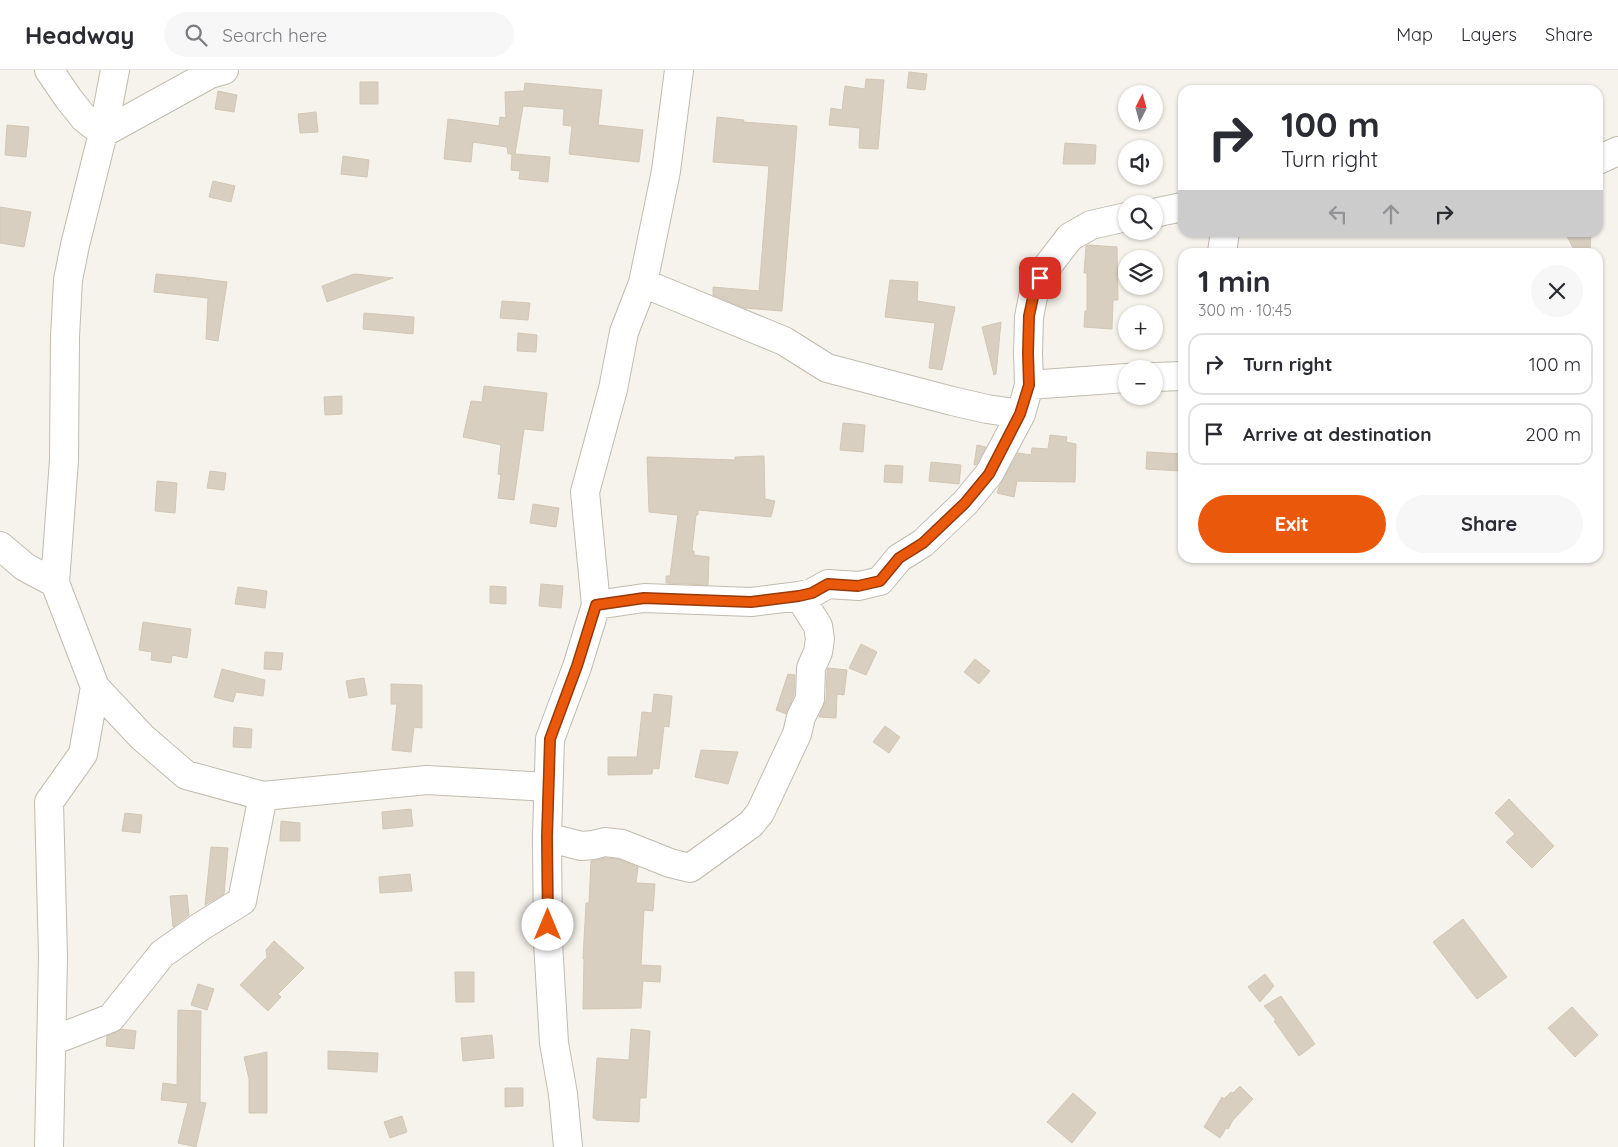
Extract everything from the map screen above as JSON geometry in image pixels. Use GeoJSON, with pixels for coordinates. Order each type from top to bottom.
{"type":"FeatureCollection","features":[{"type":"Feature","properties":{"kind":"street"},"geometry":{"type":"LineString","coordinates":[[49,70],[84,118],[103,133]]}},
{"type":"Feature","properties":{"kind":"street"},"geometry":{"type":"LineString","coordinates":[[115,70],[103,133],[68,280],[65,337],[64,460],[55,583],[95,687],[142,737],[186,775],[263,796],[427,780],[548,787]]}},
{"type":"Feature","properties":{"kind":"street"},"geometry":{"type":"LineString","coordinates":[[103,133],[210,74],[224,70]]}},
{"type":"Feature","properties":{"kind":"street"},"geometry":{"type":"LineString","coordinates":[[568,1147],[563,1094],[553,1034],[548,942],[547,837],[550,739],[577,666],[596,605],[584,492],[612,389],[624,332],[643,284],[666,171],[679,70]]}},
{"type":"Feature","properties":{"kind":"street"},"geometry":{"type":"LineString","coordinates":[[1603,158],[1618,151]]}},
{"type":"Feature","properties":{"kind":"street"},"geometry":{"type":"LineString","coordinates":[[1163,211],[1178,208]]}},
{"type":"Feature","properties":{"kind":"street"},"geometry":{"type":"LineString","coordinates":[[596,605],[644,598],[751,602],[812,593],[828,584],[858,586],[880,581],[899,558],[923,543],[965,503],[989,474],[1020,414],[1029,385],[1029,316],[1035,288],[1070,237],[1091,225],[1118,219]]}},
{"type":"Feature","properties":{"kind":"street"},"geometry":{"type":"LineString","coordinates":[[643,284],[784,341],[826,368],[952,402],[1020,414]]}},
{"type":"Feature","properties":{"kind":"street"},"geometry":{"type":"LineString","coordinates":[[1163,377],[1178,376]]}},
{"type":"Feature","properties":{"kind":"street"},"geometry":{"type":"LineString","coordinates":[[1029,385],[1118,379]]}},
{"type":"Feature","properties":{"kind":"street"},"geometry":{"type":"LineString","coordinates":[[0,546],[12,565],[55,583]]}},
{"type":"Feature","properties":{"kind":"street"},"geometry":{"type":"LineString","coordinates":[[547,837],[581,846],[605,842],[622,844],[670,863],[690,868],[751,824],[760,813],[797,734],[801,717],[810,698],[812,668],[818,652],[820,639],[818,626],[799,596]]}},
{"type":"Feature","properties":{"kind":"street"},"geometry":{"type":"LineString","coordinates":[[49,1147],[53,957],[49,802],[82,754],[95,687]]}},
{"type":"Feature","properties":{"kind":"street"},"geometry":{"type":"LineString","coordinates":[[52,1041],[111,1018],[162,954],[200,927],[242,901],[263,796]]}},
{"type":"Feature","properties":{"kind":"building"},"geometry":{"type":"Polygon","coordinates":[[[909,72],[927,74],[925,90],[907,88],[909,72]]]}},
{"type":"Feature","properties":{"kind":"building"},"geometry":{"type":"Polygon","coordinates":[[[866,79],[884,80],[878,149],[859,148],[860,128],[829,125],[831,108],[842,110],[845,86],[865,89],[866,79]]]}},
{"type":"Feature","properties":{"kind":"building"},"geometry":{"type":"Polygon","coordinates":[[[360,82],[378,82],[378,104],[360,104],[360,82]]]}},
{"type":"Feature","properties":{"kind":"building"},"geometry":{"type":"Polygon","coordinates":[[[525,83],[602,90],[598,125],[643,130],[639,162],[569,154],[572,126],[563,125],[564,109],[523,106],[515,154],[550,157],[548,182],[519,179],[520,171],[511,170],[512,154],[508,154],[507,147],[473,142],[471,162],[444,159],[448,119],[499,126],[500,117],[506,118],[505,92],[524,91],[525,83]]]}},
{"type":"Feature","properties":{"kind":"building"},"geometry":{"type":"Polygon","coordinates":[[[218,91],[237,95],[234,112],[215,109],[218,91]]]}},
{"type":"Feature","properties":{"kind":"building"},"geometry":{"type":"Polygon","coordinates":[[[316,112],[318,132],[300,133],[298,114],[316,112]]]}},
{"type":"Feature","properties":{"kind":"building"},"geometry":{"type":"Polygon","coordinates":[[[717,117],[744,120],[743,122],[797,126],[782,311],[744,308],[713,295],[713,287],[759,291],[769,166],[713,162],[717,117]]]}},
{"type":"Feature","properties":{"kind":"building"},"geometry":{"type":"Polygon","coordinates":[[[7,125],[29,127],[26,157],[5,155],[7,125]]]}},
{"type":"Feature","properties":{"kind":"building"},"geometry":{"type":"Polygon","coordinates":[[[1065,143],[1096,145],[1095,164],[1063,164],[1065,143]]]}},
{"type":"Feature","properties":{"kind":"building"},"geometry":{"type":"Polygon","coordinates":[[[343,156],[369,160],[367,177],[341,174],[343,156]]]}},
{"type":"Feature","properties":{"kind":"building"},"geometry":{"type":"Polygon","coordinates":[[[213,181],[235,186],[231,202],[209,197],[213,181]]]}},
{"type":"Feature","properties":{"kind":"building"},"geometry":{"type":"Polygon","coordinates":[[[0,207],[31,212],[24,247],[0,243],[0,207]]]}},
{"type":"Feature","properties":{"kind":"building"},"geometry":{"type":"Polygon","coordinates":[[[1568,237],[1591,237],[1590,248],[1573,248],[1568,237]]]}},
{"type":"Feature","properties":{"kind":"building"},"geometry":{"type":"Polygon","coordinates":[[[1086,246],[1117,247],[1118,300],[1113,300],[1112,329],[1084,327],[1085,311],[1087,311],[1087,273],[1084,273],[1086,246]]]}},
{"type":"Feature","properties":{"kind":"building"},"geometry":{"type":"Polygon","coordinates":[[[156,274],[188,277],[188,281],[189,277],[227,282],[218,341],[206,339],[208,298],[154,292],[156,274]]]}},
{"type":"Feature","properties":{"kind":"building"},"geometry":{"type":"Polygon","coordinates":[[[354,274],[393,278],[327,302],[322,286],[354,274]]]}},
{"type":"Feature","properties":{"kind":"building"},"geometry":{"type":"Polygon","coordinates":[[[890,280],[918,282],[917,301],[955,307],[942,370],[929,368],[935,323],[885,317],[890,280]]]}},
{"type":"Feature","properties":{"kind":"building"},"geometry":{"type":"Polygon","coordinates":[[[502,301],[530,303],[528,320],[500,318],[502,301]]]}},
{"type":"Feature","properties":{"kind":"building"},"geometry":{"type":"Polygon","coordinates":[[[364,313],[414,317],[413,334],[363,329],[364,313]]]}},
{"type":"Feature","properties":{"kind":"building"},"geometry":{"type":"Polygon","coordinates":[[[1001,322],[996,374],[994,375],[982,327],[1001,322]]]}},
{"type":"Feature","properties":{"kind":"building"},"geometry":{"type":"Polygon","coordinates":[[[518,333],[537,335],[536,352],[517,351],[518,333]]]}},
{"type":"Feature","properties":{"kind":"building"},"geometry":{"type":"Polygon","coordinates":[[[484,386],[547,393],[543,431],[524,429],[514,500],[498,498],[501,475],[498,474],[501,445],[463,437],[471,401],[482,402],[484,386]]]}},
{"type":"Feature","properties":{"kind":"building"},"geometry":{"type":"Polygon","coordinates":[[[342,396],[342,414],[325,415],[324,397],[342,396]]]}},
{"type":"Feature","properties":{"kind":"building"},"geometry":{"type":"Polygon","coordinates":[[[843,423],[865,425],[863,452],[840,450],[843,423]]]}},
{"type":"Feature","properties":{"kind":"building"},"geometry":{"type":"Polygon","coordinates":[[[1050,435],[1067,437],[1066,442],[1076,444],[1075,482],[1017,481],[1014,497],[997,493],[1018,453],[1031,455],[1032,448],[1048,449],[1050,435]]]}},
{"type":"Feature","properties":{"kind":"building"},"geometry":{"type":"Polygon","coordinates":[[[977,445],[986,447],[976,465],[974,465],[977,445]]]}},
{"type":"Feature","properties":{"kind":"building"},"geometry":{"type":"Polygon","coordinates":[[[1147,452],[1178,454],[1178,471],[1146,469],[1147,452]]]}},
{"type":"Feature","properties":{"kind":"building"},"geometry":{"type":"Polygon","coordinates":[[[764,456],[765,499],[775,501],[771,517],[698,510],[692,551],[694,551],[694,555],[709,557],[708,585],[666,583],[666,576],[670,576],[678,515],[649,512],[647,457],[735,460],[735,457],[764,456]]]}},
{"type":"Feature","properties":{"kind":"building"},"geometry":{"type":"Polygon","coordinates":[[[931,462],[961,465],[959,484],[929,481],[931,462]]]}},
{"type":"Feature","properties":{"kind":"building"},"geometry":{"type":"Polygon","coordinates":[[[885,465],[903,466],[902,483],[884,482],[885,465]]]}},
{"type":"Feature","properties":{"kind":"building"},"geometry":{"type":"Polygon","coordinates":[[[210,471],[226,473],[224,490],[207,488],[210,471]]]}},
{"type":"Feature","properties":{"kind":"building"},"geometry":{"type":"Polygon","coordinates":[[[157,481],[177,483],[175,513],[155,511],[157,481]]]}},
{"type":"Feature","properties":{"kind":"building"},"geometry":{"type":"Polygon","coordinates":[[[533,504],[559,508],[556,527],[530,523],[533,504]]]}},
{"type":"Feature","properties":{"kind":"building"},"geometry":{"type":"Polygon","coordinates":[[[541,584],[563,586],[561,608],[539,606],[541,584]]]}},
{"type":"Feature","properties":{"kind":"building"},"geometry":{"type":"Polygon","coordinates":[[[490,586],[506,587],[506,604],[490,603],[490,586]]]}},
{"type":"Feature","properties":{"kind":"building"},"geometry":{"type":"Polygon","coordinates":[[[238,587],[267,591],[265,608],[235,604],[238,587]]]}},
{"type":"Feature","properties":{"kind":"building"},"geometry":{"type":"Polygon","coordinates":[[[143,622],[191,629],[187,658],[172,655],[171,663],[151,660],[152,652],[139,650],[143,622]]]}},
{"type":"Feature","properties":{"kind":"building"},"geometry":{"type":"Polygon","coordinates":[[[861,644],[877,652],[866,675],[849,668],[861,644]]]}},
{"type":"Feature","properties":{"kind":"building"},"geometry":{"type":"Polygon","coordinates":[[[265,652],[283,653],[281,670],[264,669],[265,652]]]}},
{"type":"Feature","properties":{"kind":"building"},"geometry":{"type":"Polygon","coordinates":[[[975,659],[990,671],[979,684],[964,672],[975,659]]]}},
{"type":"Feature","properties":{"kind":"building"},"geometry":{"type":"Polygon","coordinates":[[[828,668],[847,670],[844,695],[837,694],[836,718],[819,717],[826,700],[828,668]]]}},
{"type":"Feature","properties":{"kind":"building"},"geometry":{"type":"Polygon","coordinates":[[[222,669],[265,680],[263,696],[236,692],[233,702],[214,697],[222,669]]]}},
{"type":"Feature","properties":{"kind":"building"},"geometry":{"type":"Polygon","coordinates":[[[788,674],[795,675],[794,695],[786,714],[776,710],[788,674]]]}},
{"type":"Feature","properties":{"kind":"building"},"geometry":{"type":"Polygon","coordinates":[[[364,678],[367,695],[349,698],[346,681],[364,678]]]}},
{"type":"Feature","properties":{"kind":"building"},"geometry":{"type":"Polygon","coordinates":[[[391,684],[422,685],[422,728],[414,727],[411,752],[392,750],[397,704],[391,704],[391,684]]]}},
{"type":"Feature","properties":{"kind":"building"},"geometry":{"type":"Polygon","coordinates":[[[654,694],[672,696],[669,727],[664,726],[659,769],[653,768],[652,774],[608,775],[608,757],[637,757],[642,712],[652,713],[654,694]]]}},
{"type":"Feature","properties":{"kind":"building"},"geometry":{"type":"Polygon","coordinates":[[[885,726],[900,737],[889,753],[873,742],[885,726]]]}},
{"type":"Feature","properties":{"kind":"building"},"geometry":{"type":"Polygon","coordinates":[[[234,727],[252,729],[251,748],[233,747],[234,727]]]}},
{"type":"Feature","properties":{"kind":"building"},"geometry":{"type":"Polygon","coordinates":[[[701,750],[738,752],[728,784],[695,777],[701,750]]]}},
{"type":"Feature","properties":{"kind":"building"},"geometry":{"type":"Polygon","coordinates":[[[1509,799],[1554,846],[1532,868],[1506,842],[1515,834],[1495,813],[1509,799]]]}},
{"type":"Feature","properties":{"kind":"building"},"geometry":{"type":"Polygon","coordinates":[[[411,809],[413,826],[383,829],[382,812],[411,809]]]}},
{"type":"Feature","properties":{"kind":"building"},"geometry":{"type":"Polygon","coordinates":[[[125,813],[142,815],[140,833],[122,831],[125,813]]]}},
{"type":"Feature","properties":{"kind":"building"},"geometry":{"type":"Polygon","coordinates":[[[281,821],[300,823],[300,841],[280,841],[281,821]]]}},
{"type":"Feature","properties":{"kind":"building"},"geometry":{"type":"Polygon","coordinates":[[[211,847],[228,848],[224,894],[205,905],[211,847]]]}},
{"type":"Feature","properties":{"kind":"building"},"geometry":{"type":"Polygon","coordinates":[[[606,858],[618,859],[638,867],[636,883],[655,884],[653,911],[644,910],[641,965],[661,966],[660,982],[643,981],[641,1008],[583,1009],[586,903],[589,903],[591,861],[606,858]]]}},
{"type":"Feature","properties":{"kind":"building"},"geometry":{"type":"Polygon","coordinates":[[[410,874],[412,891],[380,893],[379,877],[410,874]]]}},
{"type":"Feature","properties":{"kind":"building"},"geometry":{"type":"Polygon","coordinates":[[[187,895],[189,915],[173,927],[170,896],[187,895]]]}},
{"type":"Feature","properties":{"kind":"building"},"geometry":{"type":"Polygon","coordinates":[[[1463,919],[1507,977],[1477,999],[1433,942],[1463,919]]]}},
{"type":"Feature","properties":{"kind":"building"},"geometry":{"type":"Polygon","coordinates":[[[274,941],[304,968],[278,994],[281,997],[268,1011],[240,985],[267,957],[266,950],[274,941]]]}},
{"type":"Feature","properties":{"kind":"building"},"geometry":{"type":"Polygon","coordinates":[[[455,972],[474,972],[474,1002],[456,1002],[455,972]]]}},
{"type":"Feature","properties":{"kind":"building"},"geometry":{"type":"Polygon","coordinates":[[[1265,974],[1274,986],[1260,1002],[1248,987],[1265,974]]]}},
{"type":"Feature","properties":{"kind":"building"},"geometry":{"type":"Polygon","coordinates":[[[198,984],[214,989],[207,1010],[191,1005],[198,984]]]}},
{"type":"Feature","properties":{"kind":"building"},"geometry":{"type":"Polygon","coordinates":[[[1281,996],[1315,1044],[1299,1056],[1274,1021],[1276,1020],[1264,1006],[1281,996]]]}},
{"type":"Feature","properties":{"kind":"building"},"geometry":{"type":"Polygon","coordinates":[[[1572,1007],[1598,1035],[1575,1057],[1548,1028],[1572,1007]]]}},
{"type":"Feature","properties":{"kind":"building"},"geometry":{"type":"Polygon","coordinates":[[[178,1010],[201,1011],[200,1102],[206,1103],[196,1147],[178,1143],[188,1103],[161,1100],[163,1083],[177,1085],[178,1010]]]}},
{"type":"Feature","properties":{"kind":"building"},"geometry":{"type":"Polygon","coordinates":[[[121,1029],[136,1031],[134,1049],[106,1046],[107,1036],[121,1029]]]}},
{"type":"Feature","properties":{"kind":"building"},"geometry":{"type":"Polygon","coordinates":[[[631,1029],[650,1031],[646,1098],[640,1098],[639,1122],[596,1120],[593,1118],[597,1058],[629,1060],[631,1029]]]}},
{"type":"Feature","properties":{"kind":"building"},"geometry":{"type":"Polygon","coordinates":[[[492,1035],[494,1058],[463,1061],[461,1038],[492,1035]]]}},
{"type":"Feature","properties":{"kind":"building"},"geometry":{"type":"Polygon","coordinates":[[[328,1051],[378,1053],[377,1072],[328,1069],[328,1051]]]}},
{"type":"Feature","properties":{"kind":"building"},"geometry":{"type":"Polygon","coordinates":[[[267,1052],[267,1113],[249,1113],[249,1079],[244,1057],[267,1052]]]}},
{"type":"Feature","properties":{"kind":"building"},"geometry":{"type":"Polygon","coordinates":[[[1240,1086],[1253,1099],[1233,1120],[1228,1129],[1226,1128],[1220,1138],[1204,1127],[1222,1097],[1224,1099],[1240,1086]]]}},
{"type":"Feature","properties":{"kind":"building"},"geometry":{"type":"Polygon","coordinates":[[[505,1088],[523,1088],[523,1106],[505,1107],[505,1088]]]}},
{"type":"Feature","properties":{"kind":"building"},"geometry":{"type":"Polygon","coordinates":[[[1073,1093],[1096,1113],[1072,1143],[1047,1122],[1073,1093]]]}},
{"type":"Feature","properties":{"kind":"building"},"geometry":{"type":"Polygon","coordinates":[[[402,1116],[407,1132],[390,1138],[384,1122],[402,1116]]]}},
{"type":"Feature","properties":{"kind":"route"},"geometry":{"type":"LineString","coordinates":[[548,925],[547,837],[550,739],[577,666],[596,605],[644,598],[751,602],[812,593],[828,584],[858,586],[880,581],[899,558],[923,543],[965,503],[989,474],[1020,414],[1029,385],[1029,316],[1035,288],[1040,278]]}}]}
